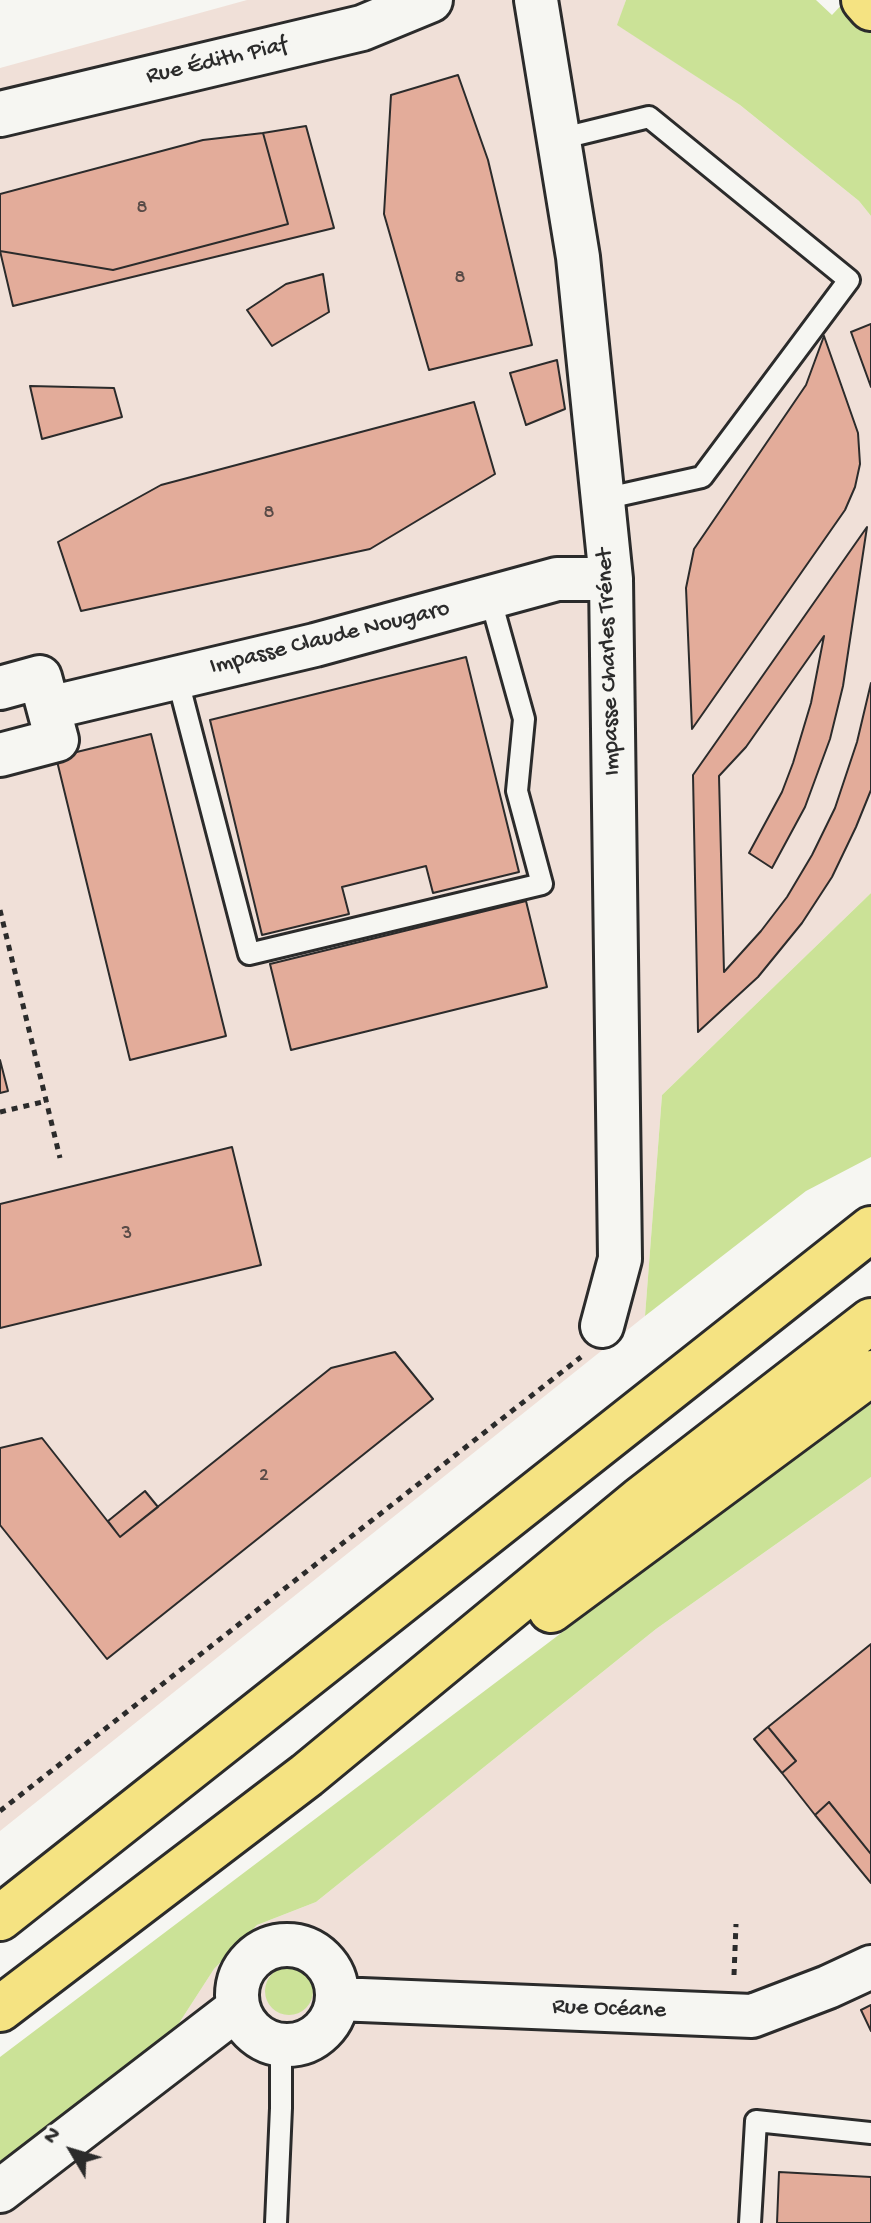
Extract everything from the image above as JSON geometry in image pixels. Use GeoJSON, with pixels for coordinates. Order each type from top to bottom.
{"type":"FeatureCollection","features":[{"type":"Feature","properties":{"kind":"highway"},"geometry":{"type":"LineString","coordinates":[[864,0],[871,8]]}},
{"type":"Feature","properties":{"kind":"highway"},"geometry":{"type":"LineString","coordinates":[[797,1288],[871,1194]]}},
{"type":"Feature","properties":{"kind":"highway"},"geometry":{"type":"LineString","coordinates":[[0,1918],[871,1229]]}},
{"type":"Feature","properties":{"kind":"highway"},"geometry":{"type":"LineString","coordinates":[[0,2009],[307,1775],[640,1500],[871,1321]]}},
{"type":"Feature","properties":{"kind":"highway"},"geometry":{"type":"LineString","coordinates":[[307,1775],[514,1638],[871,1373]]}},
{"type":"Feature","properties":{"kind":"street","name":"Rue Édith Piaf"},"geometry":{"type":"LineString","coordinates":[[0,114],[362,28],[430,0]]}},
{"type":"Feature","properties":{"kind":"street","name":"Impasse Charles Trénet"},"geometry":{"type":"LineString","coordinates":[[536,0],[578,257],[611,579],[620,1259],[602,1326]]}},
{"type":"Feature","properties":{"kind":"street","name":"Impasse Claude Nougaro"},"geometry":{"type":"LineString","coordinates":[[49,708],[315,645],[557,579],[611,579]]}},
{"type":"Feature","properties":{"kind":"street"},"geometry":{"type":"LineString","coordinates":[[0,688],[40,677],[57,740],[0,755]]}},
{"type":"Feature","properties":{"kind":"street"},"geometry":{"type":"LineString","coordinates":[[278,1945],[294,1945],[322,1959],[336,1984],[337,1999],[333,2015],[324,2028],[312,2038],[297,2044],[281,2045],[266,2041],[254,2033],[238,2008],[239,1983],[250,1961],[262,1951],[278,1945]]}},
{"type":"Feature","properties":{"kind":"street","name":"Rue Océane"},"geometry":{"type":"LineString","coordinates":[[337,1999],[752,2016],[871,1967]]}},
{"type":"Feature","properties":{"kind":"street"},"geometry":{"type":"LineString","coordinates":[[0,2191],[238,2008]]}},
{"type":"Feature","properties":{"kind":"lane"},"geometry":{"type":"LineString","coordinates":[[559,139],[649,117],[849,280],[702,477],[603,499]]}},
{"type":"Feature","properties":{"kind":"lane"},"geometry":{"type":"LineString","coordinates":[[177,677],[249,954],[542,884],[517,791],[524,719],[490,597]]}},
{"type":"Feature","properties":{"kind":"lane"},"geometry":{"type":"LineString","coordinates":[[276,2223],[281,2139],[281,2045]]}},
{"type":"Feature","properties":{"kind":"lane"},"geometry":{"type":"LineString","coordinates":[[750,2223],[756,2121],[871,2133]]}},
{"type":"Feature","properties":{"kind":"path"},"geometry":{"type":"LineString","coordinates":[[0,910],[60,1158]]}},
{"type":"Feature","properties":{"kind":"path"},"geometry":{"type":"LineString","coordinates":[[0,1112],[47,1101]]}},
{"type":"Feature","properties":{"kind":"path"},"geometry":{"type":"LineString","coordinates":[[0,1811],[578,1360],[602,1326]]}},
{"type":"Feature","properties":{"kind":"path"},"geometry":{"type":"LineString","coordinates":[[734,1977],[736,1924]]}},
{"type":"Feature","properties":{"kind":"shaded area"},"geometry":{"type":"Polygon","coordinates":[[[247,0],[626,0],[618,25],[740,105],[859,201],[871,216],[871,893],[662,1095],[645,1316],[0,1831],[0,68],[247,0]]]}},
{"type":"Feature","properties":{"kind":"shaded area"},"geometry":{"type":"Polygon","coordinates":[[[871,1477],[871,2223],[0,2223],[0,2165],[172,2034],[214,1969],[257,1925],[316,1902],[656,1629],[871,1477]]]}},
{"type":"Feature","properties":{"kind":"green space"},"geometry":{"type":"Polygon","coordinates":[[[626,0],[816,0],[832,15],[846,0],[871,0],[871,216],[859,201],[740,105],[617,25],[626,0]]]}},
{"type":"Feature","properties":{"kind":"green space"},"geometry":{"type":"Polygon","coordinates":[[[871,893],[871,1157],[806,1191],[645,1316],[662,1095],[871,893]]]}},
{"type":"Feature","properties":{"kind":"green space"},"geometry":{"type":"Polygon","coordinates":[[[871,1404],[871,1477],[656,1629],[316,1902],[257,1925],[214,1969],[172,2034],[0,2165],[0,2057],[781,1467],[871,1404]]]}},
{"type":"Feature","properties":{"kind":"green space"},"geometry":{"type":"Polygon","coordinates":[[[289,1967],[306,1974],[313,1991],[306,2008],[289,2015],[272,2008],[265,1991],[272,1974],[289,1967]]]}},
{"type":"Feature","properties":{"kind":"building"},"geometry":{"type":"Polygon","coordinates":[[[458,75],[488,160],[532,345],[429,370],[384,214],[391,95],[458,75]]]}},
{"type":"Feature","properties":{"kind":"building"},"geometry":{"type":"Polygon","coordinates":[[[306,126],[334,228],[13,306],[0,251],[113,270],[288,224],[263,133],[306,126]]]}},
{"type":"Feature","properties":{"kind":"building"},"geometry":{"type":"Polygon","coordinates":[[[263,133],[288,224],[113,270],[0,251],[0,194],[203,140],[263,133]]]}},
{"type":"Feature","properties":{"kind":"building"},"geometry":{"type":"Polygon","coordinates":[[[323,274],[329,312],[272,346],[247,310],[286,284],[323,274]]]}},
{"type":"Feature","properties":{"kind":"building"},"geometry":{"type":"Polygon","coordinates":[[[871,324],[871,387],[851,332],[871,324]]]}},
{"type":"Feature","properties":{"kind":"building"},"geometry":{"type":"Polygon","coordinates":[[[824,336],[858,433],[860,464],[855,487],[845,510],[692,729],[686,588],[694,549],[806,385],[824,336]]]}},
{"type":"Feature","properties":{"kind":"building"},"geometry":{"type":"Polygon","coordinates":[[[557,360],[565,409],[526,425],[510,373],[557,360]]]}},
{"type":"Feature","properties":{"kind":"building"},"geometry":{"type":"Polygon","coordinates":[[[30,386],[114,388],[122,417],[42,439],[30,386]]]}},
{"type":"Feature","properties":{"kind":"building"},"geometry":{"type":"Polygon","coordinates":[[[474,402],[495,474],[370,549],[81,611],[58,542],[161,485],[474,402]]]}},
{"type":"Feature","properties":{"kind":"building"},"geometry":{"type":"Polygon","coordinates":[[[867,527],[843,686],[830,739],[805,807],[772,868],[749,853],[782,792],[793,763],[811,703],[824,636],[746,747],[719,776],[724,972],[787,897],[812,855],[835,808],[857,742],[871,683],[871,790],[832,877],[802,923],[758,977],[698,1032],[693,775],[867,527]]]}},
{"type":"Feature","properties":{"kind":"building"},"geometry":{"type":"Polygon","coordinates":[[[466,657],[519,872],[433,893],[426,866],[342,887],[349,914],[262,935],[210,720],[466,657]]]}},
{"type":"Feature","properties":{"kind":"building"},"geometry":{"type":"Polygon","coordinates":[[[151,734],[226,1036],[130,1060],[56,757],[151,734]]]}},
{"type":"Feature","properties":{"kind":"building"},"geometry":{"type":"Polygon","coordinates":[[[526,901],[547,987],[291,1050],[270,964],[526,901]]]}},
{"type":"Feature","properties":{"kind":"building"},"geometry":{"type":"Polygon","coordinates":[[[0,1060],[8,1091],[0,1093],[0,1060]]]}},
{"type":"Feature","properties":{"kind":"building"},"geometry":{"type":"Polygon","coordinates":[[[232,1147],[261,1265],[0,1328],[0,1204],[232,1147]]]}},
{"type":"Feature","properties":{"kind":"building"},"geometry":{"type":"Polygon","coordinates":[[[395,1352],[433,1399],[107,1659],[0,1525],[0,1448],[42,1438],[120,1537],[331,1368],[395,1352]]]}},
{"type":"Feature","properties":{"kind":"building"},"geometry":{"type":"Polygon","coordinates":[[[145,1491],[158,1507],[120,1537],[108,1521],[145,1491]]]}},
{"type":"Feature","properties":{"kind":"building"},"geometry":{"type":"Polygon","coordinates":[[[871,1644],[871,1854],[829,1802],[815,1815],[782,1773],[796,1761],[768,1727],[871,1644]]]}},
{"type":"Feature","properties":{"kind":"building"},"geometry":{"type":"Polygon","coordinates":[[[768,1727],[796,1761],[782,1773],[754,1739],[768,1727]]]}},
{"type":"Feature","properties":{"kind":"building"},"geometry":{"type":"Polygon","coordinates":[[[829,1802],[871,1854],[871,1883],[815,1815],[829,1802]]]}},
{"type":"Feature","properties":{"kind":"building"},"geometry":{"type":"Polygon","coordinates":[[[871,2005],[871,2031],[861,2010],[871,2005]]]}},
{"type":"Feature","properties":{"kind":"building"},"geometry":{"type":"Polygon","coordinates":[[[779,2172],[871,2177],[871,2223],[777,2223],[779,2172]]]}}]}
